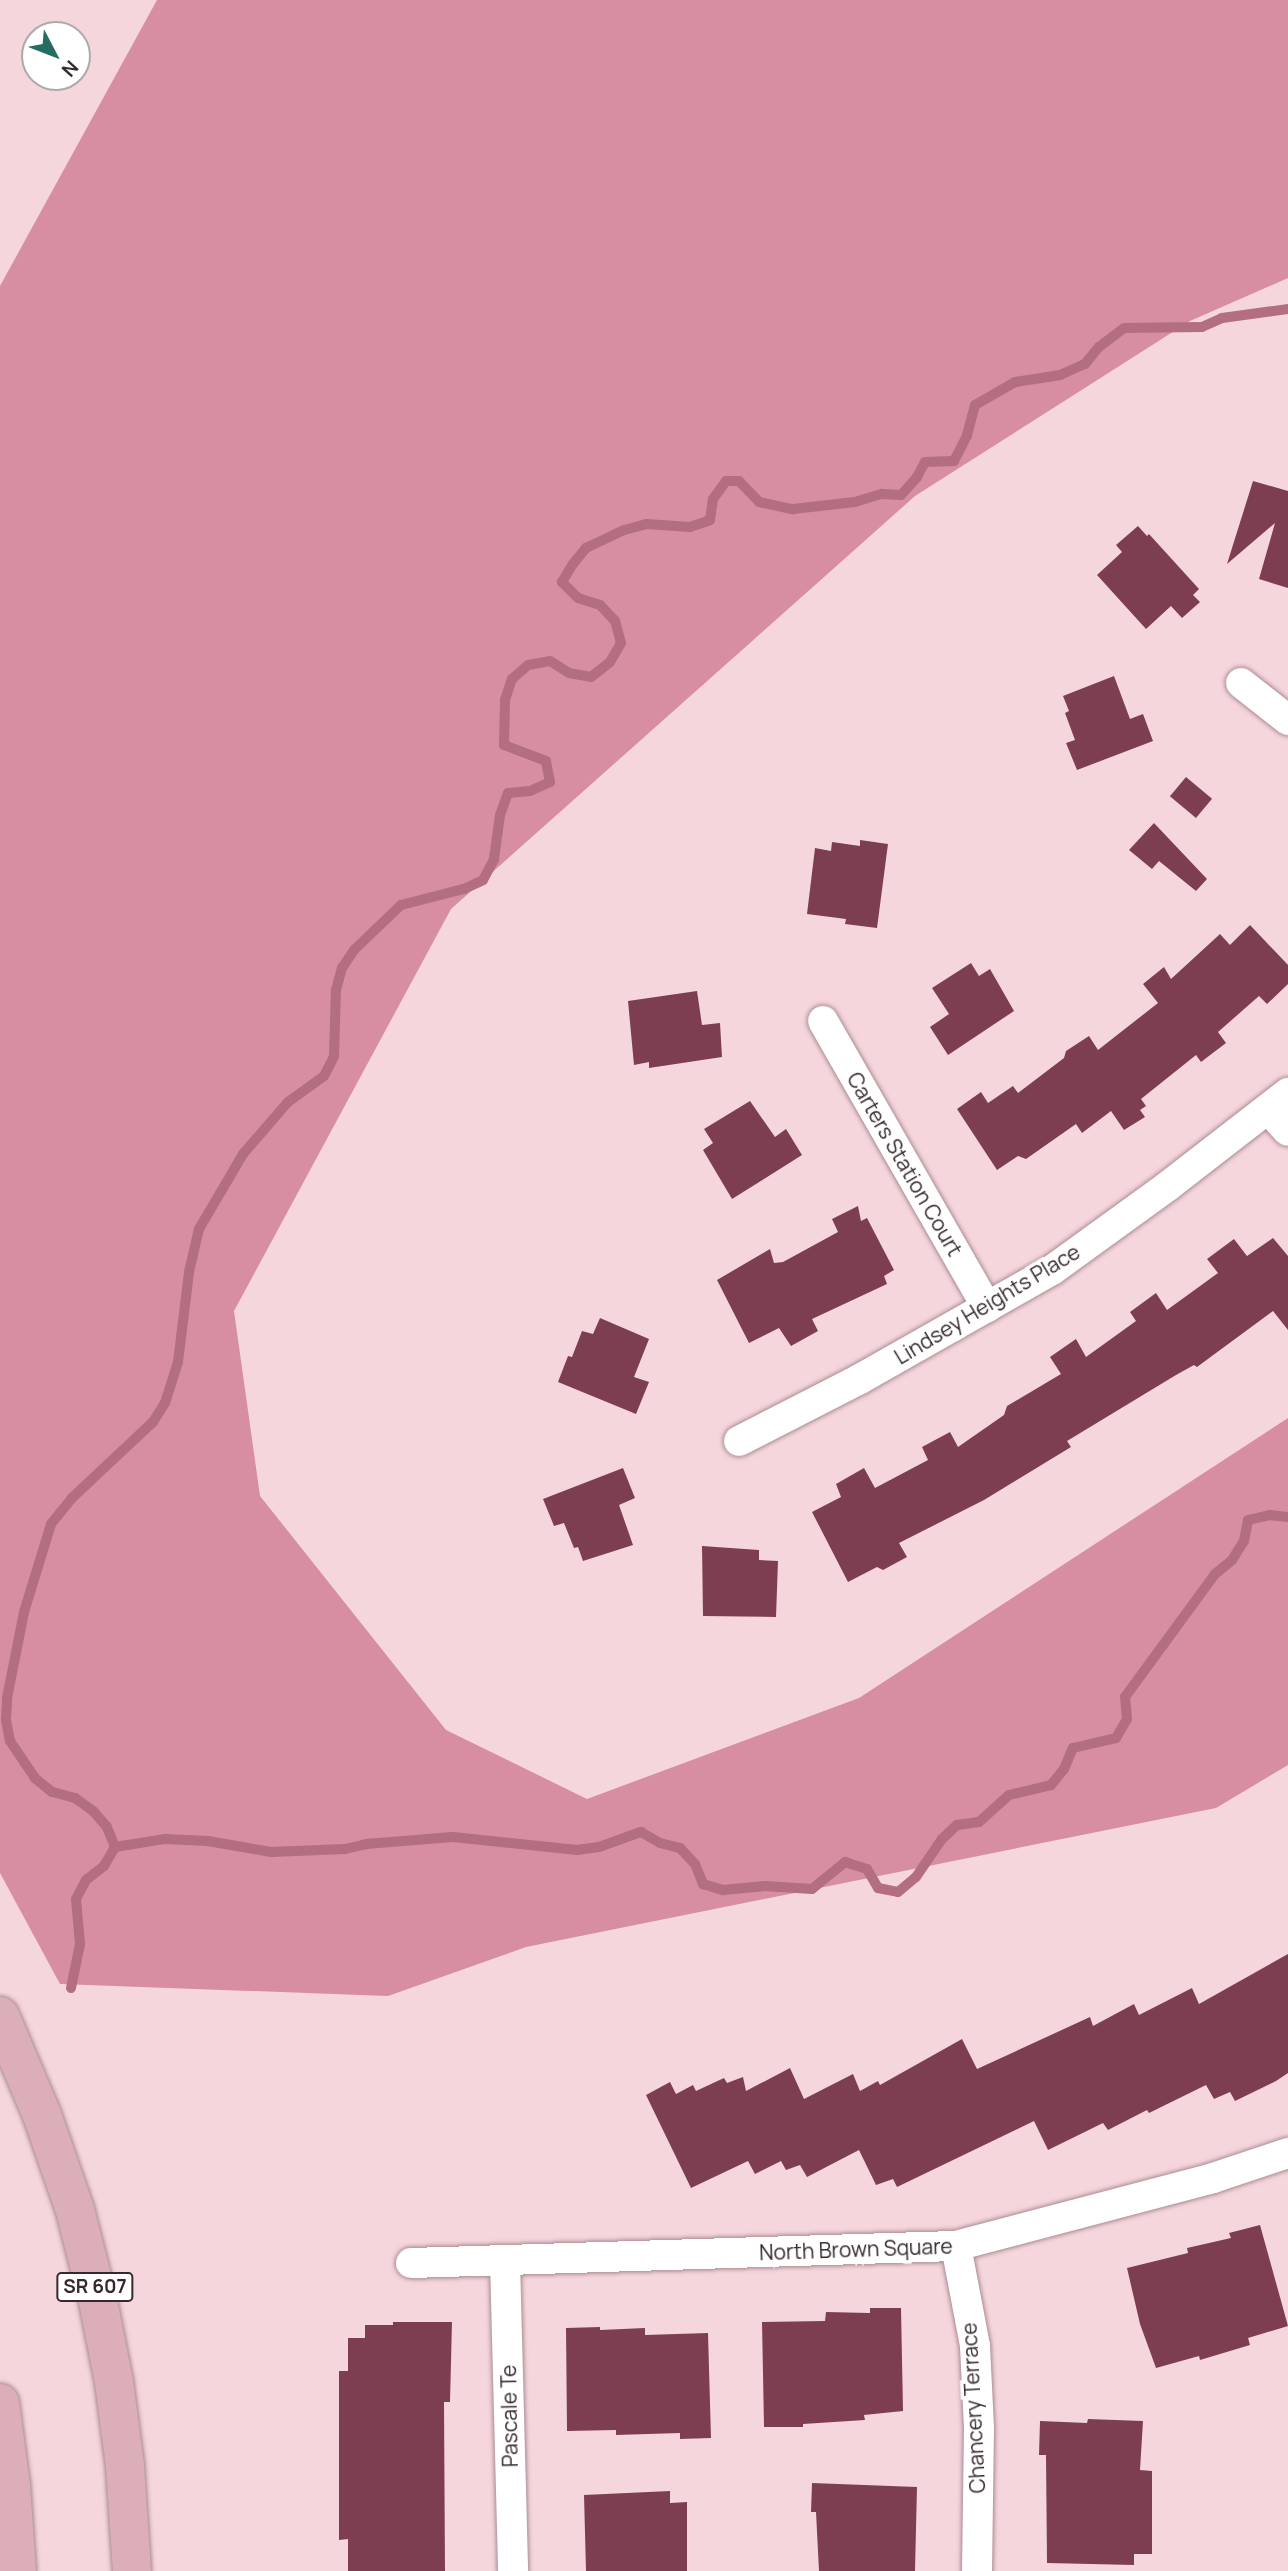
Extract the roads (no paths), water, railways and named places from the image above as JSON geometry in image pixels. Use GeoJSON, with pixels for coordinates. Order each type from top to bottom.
{"type":"FeatureCollection","features":[{"type":"Feature","properties":{"kind":"main road","name":"SR 607"},"geometry":{"type":"LineString","coordinates":[[0,2016],[42,2115],[75,2210],[97,2296],[114,2382],[125,2466],[132,2571]]}},
{"type":"Feature","properties":{"kind":"main road"},"geometry":{"type":"LineString","coordinates":[[0,2403],[11,2485],[17,2571]]}},
{"type":"Feature","properties":{"kind":"street"},"geometry":{"type":"LineString","coordinates":[[1241,683],[1288,720]]}},
{"type":"Feature","properties":{"kind":"street","name":"Carters Station Court"},"geometry":{"type":"LineString","coordinates":[[823,1021],[987,1307]]}},
{"type":"Feature","properties":{"kind":"street","name":"Lindsey Heights Place"},"geometry":{"type":"LineString","coordinates":[[739,1441],[860,1379],[1052,1270],[1282,1111]]}},
{"type":"Feature","properties":{"kind":"street","name":"North Brown Square"},"geometry":{"type":"LineString","coordinates":[[411,2263],[956,2246],[1213,2178],[1288,2153]]}},
{"type":"Feature","properties":{"kind":"street","name":"Chancery Terrace"},"geometry":{"type":"LineString","coordinates":[[956,2246],[975,2346],[979,2428],[976,2571]]}},
{"type":"Feature","properties":{"kind":"street","name":"Pascale Te"},"geometry":{"type":"LineString","coordinates":[[505,2261],[513,2571]]}},
{"type":"Feature","properties":{"kind":"waterway"},"geometry":{"type":"LineString","coordinates":[[71,1988],[80,1944],[76,1899],[86,1880],[104,1866],[115,1847],[107,1827],[93,1811],[75,1798],[52,1792],[35,1778],[10,1741],[6,1720],[7,1698],[24,1612],[51,1524],[72,1498],[153,1422],[165,1403],[178,1362],[189,1272],[199,1229],[243,1154],[288,1102],[324,1076],[334,1056],[336,990],[342,968],[354,950],[401,905],[464,889],[483,880],[494,859],[500,815],[508,793],[530,791],[550,782],[546,761],[504,745],[505,700],[512,679],[528,665],[550,661],[569,673],[591,677],[610,662],[621,643],[615,621],[600,605],[578,598],[562,582],[573,564],[586,548],[624,530],[646,524],[690,527],[710,520],[713,499],[726,481],[739,481],[759,502],[793,509],[855,502],[882,494],[901,495],[917,477],[925,462],[954,461],[967,435],[975,405],[1015,382],[1060,375],[1085,364],[1099,347],[1124,328],[1202,327],[1222,318],[1288,309]]}},
{"type":"Feature","properties":{"kind":"waterway"},"geometry":{"type":"LineString","coordinates":[[115,1847],[165,1839],[208,1841],[271,1852],[345,1849],[366,1844],[453,1837],[577,1850],[599,1847],[641,1832],[660,1843],[680,1848],[695,1864],[703,1884],[723,1890],[765,1886],[812,1889],[845,1862],[867,1869],[878,1888],[898,1892],[916,1877],[942,1839],[957,1825],[979,1822],[1009,1795],[1051,1785],[1064,1769],[1073,1748],[1116,1738],[1127,1719],[1125,1697],[1215,1574],[1232,1560],[1244,1541],[1248,1520],[1269,1515],[1288,1517]]}}]}
